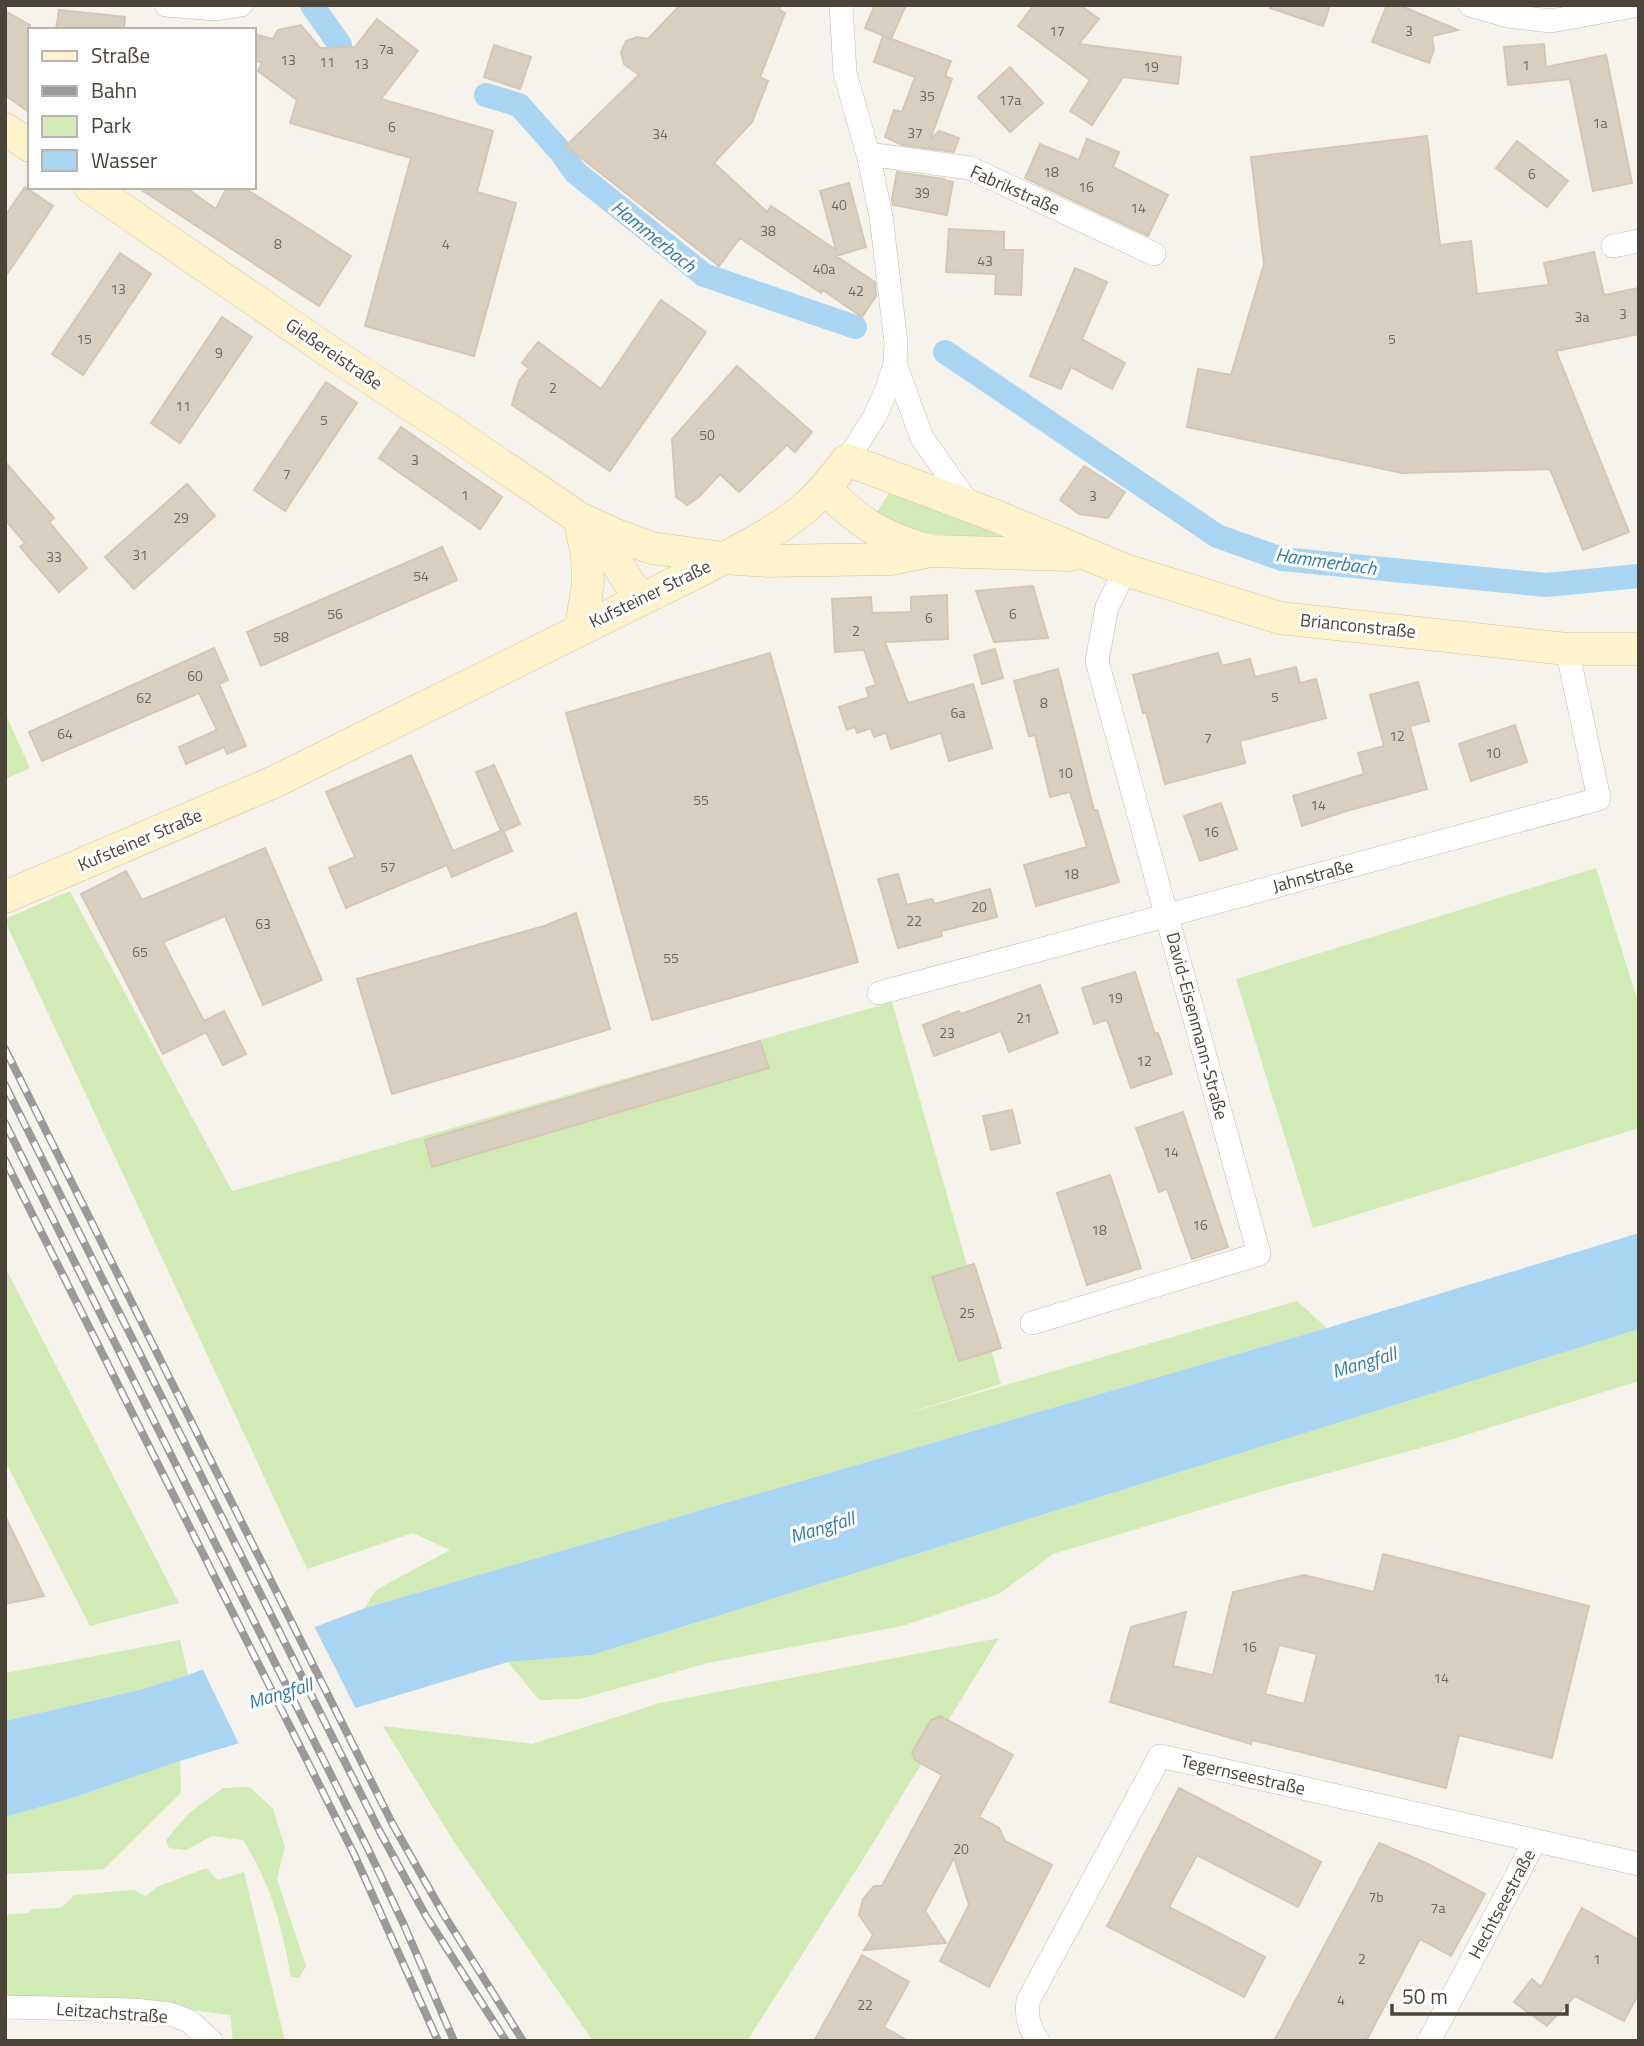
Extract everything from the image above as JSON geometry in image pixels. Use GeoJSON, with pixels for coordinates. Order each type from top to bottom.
{"type":"FeatureCollection","features":[{"type":"Feature","properties":{"kind":"main road"},"geometry":{"type":"LineString","coordinates":[[5,129],[28,145]]}},
{"type":"Feature","properties":{"kind":"main road","name":"Gießereistraße"},"geometry":{"type":"LineString","coordinates":[[93,189],[579,518],[652,548],[723,558]]}},
{"type":"Feature","properties":{"kind":"main road","name":"Kufsteiner Straße"},"geometry":{"type":"LineString","coordinates":[[5,897],[274,782],[723,558],[771,532],[806,507],[825,489],[847,460]]}},
{"type":"Feature","properties":{"kind":"main road","name":"Brianconstraße"},"geometry":{"type":"LineString","coordinates":[[847,460],[970,506],[1125,570],[1280,618],[1567,649],[1639,649]]}},
{"type":"Feature","properties":{"kind":"main road","name":"Brianconstraße"},"geometry":{"type":"LineString","coordinates":[[825,489],[874,530],[894,540],[930,551]]}},
{"type":"Feature","properties":{"kind":"main road"},"geometry":{"type":"LineString","coordinates":[[579,518],[587,554],[588,584],[581,627]]}},
{"type":"Feature","properties":{"kind":"main road","name":"Gießereistraße"},"geometry":{"type":"LineString","coordinates":[[579,518],[605,546],[640,600]]}},
{"type":"Feature","properties":{"kind":"main road","name":"Brianconstraße"},"geometry":{"type":"LineString","coordinates":[[723,558],[839,561],[891,559],[930,551],[1087,556]]}},
{"type":"Feature","properties":{"kind":"street"},"geometry":{"type":"LineString","coordinates":[[166,5],[216,9],[241,5]]}},
{"type":"Feature","properties":{"kind":"street","name":"Kufsteiner Straße"},"geometry":{"type":"LineString","coordinates":[[841,5],[845,73],[868,154],[881,216],[896,342],[895,364],[874,418],[847,460]]}},
{"type":"Feature","properties":{"kind":"street"},"geometry":{"type":"LineString","coordinates":[[1469,5],[1508,16],[1551,21],[1639,5]]}},
{"type":"Feature","properties":{"kind":"street","name":"Fabrikstraße"},"geometry":{"type":"LineString","coordinates":[[868,154],[970,168],[1154,254]]}},
{"type":"Feature","properties":{"kind":"street"},"geometry":{"type":"LineString","coordinates":[[1613,246],[1639,240]]}},
{"type":"Feature","properties":{"kind":"street"},"geometry":{"type":"LineString","coordinates":[[895,364],[922,438],[970,506]]}},
{"type":"Feature","properties":{"kind":"street","name":"David-Eisenmann-Straße"},"geometry":{"type":"LineString","coordinates":[[1032,1323],[1259,1254],[1097,661],[1107,607],[1125,570]]}},
{"type":"Feature","properties":{"kind":"street","name":"Jahnstraße"},"geometry":{"type":"LineString","coordinates":[[879,993],[1599,799],[1567,649]]}},
{"type":"Feature","properties":{"kind":"street","name":"Tegernseestraße"},"geometry":{"type":"LineString","coordinates":[[1038,2041],[1027,2016],[1028,2001],[1160,1756],[1639,1864]]}},
{"type":"Feature","properties":{"kind":"street","name":"Hechtseestraße"},"geometry":{"type":"LineString","coordinates":[[1429,2041],[1535,1841]]}},
{"type":"Feature","properties":{"kind":"street","name":"Leitzachstraße"},"geometry":{"type":"LineString","coordinates":[[5,2007],[133,2010],[170,2014],[190,2021],[211,2041]]}},
{"type":"Feature","properties":{"kind":"green space"},"geometry":{"type":"Polygon","coordinates":[[[890,491],[1015,540],[917,533],[876,514],[890,491]]]}},
{"type":"Feature","properties":{"kind":"green space"},"geometry":{"type":"Polygon","coordinates":[[[5,713],[30,768],[5,779],[5,713]]]}},
{"type":"Feature","properties":{"kind":"green space"},"geometry":{"type":"Polygon","coordinates":[[[1596,868],[1639,1005],[1639,1128],[1313,1228],[1236,979],[1596,868]]]}},
{"type":"Feature","properties":{"kind":"green space"},"geometry":{"type":"Polygon","coordinates":[[[70,891],[232,1191],[892,1002],[1001,1384],[898,1416],[1297,1301],[1327,1328],[365,1608],[376,1590],[450,1550],[413,1533],[307,1569],[5,921],[70,891]]]}},
{"type":"Feature","properties":{"kind":"green space"},"geometry":{"type":"Polygon","coordinates":[[[5,1267],[179,1603],[90,1626],[5,1461],[5,1267]]]}},
{"type":"Feature","properties":{"kind":"green space"},"geometry":{"type":"Polygon","coordinates":[[[1639,1329],[1639,1381],[1453,1439],[1274,1488],[1053,1554],[999,1594],[902,1626],[708,1663],[580,1699],[539,1700],[508,1662],[592,1655],[1639,1329]]]}},
{"type":"Feature","properties":{"kind":"green space"},"geometry":{"type":"Polygon","coordinates":[[[999,1638],[747,2041],[593,2041],[454,1842],[383,1726],[532,1744],[660,1703],[999,1638]]]}},
{"type":"Feature","properties":{"kind":"green space"},"geometry":{"type":"Polygon","coordinates":[[[180,1640],[188,1675],[139,1690],[5,1721],[5,1673],[180,1640]]]}},
{"type":"Feature","properties":{"kind":"green space"},"geometry":{"type":"Polygon","coordinates":[[[180,1761],[181,1793],[104,1869],[5,1874],[5,1817],[72,1798],[180,1761]]]}},
{"type":"Feature","properties":{"kind":"green space"},"geometry":{"type":"Polygon","coordinates":[[[250,1787],[273,1809],[285,1847],[277,1879],[306,1966],[299,1978],[291,1977],[274,1906],[243,1840],[212,1836],[186,1850],[169,1848],[166,1840],[189,1813],[223,1788],[250,1787]]]}},
{"type":"Feature","properties":{"kind":"green space"},"geometry":{"type":"Polygon","coordinates":[[[206,1868],[218,1880],[244,1872],[285,2041],[233,2041],[230,2015],[116,2000],[5,2001],[5,1915],[28,1913],[32,1909],[61,1908],[74,1895],[134,1890],[146,1896],[157,1887],[206,1868]]]}},
{"type":"Feature","properties":{"kind":"water","name":"Mangfall"},"geometry":{"type":"Polygon","coordinates":[[[1639,1233],[1639,1329],[592,1655],[508,1662],[5,1817],[5,1721],[139,1690],[188,1675],[365,1608],[1327,1328],[1639,1233]]]}},
{"type":"Feature","properties":{"kind":"pier"},"geometry":{"type":"Polygon","coordinates":[[[313,1624],[357,1711],[240,1746],[201,1666],[313,1624]]]}},
{"type":"Feature","properties":{"kind":"building"},"geometry":{"type":"Polygon","coordinates":[[[680,5],[781,5],[779,10],[785,13],[760,77],[768,81],[752,122],[714,163],[767,212],[771,206],[836,250],[820,191],[849,183],[866,247],[836,256],[875,282],[876,296],[862,317],[823,290],[821,293],[740,238],[719,266],[566,146],[639,75],[624,64],[621,52],[626,41],[637,37],[648,39],[680,5]]]}},
{"type":"Feature","properties":{"kind":"building"},"geometry":{"type":"Polygon","coordinates":[[[875,5],[906,5],[891,39],[865,28],[875,5]]]}},
{"type":"Feature","properties":{"kind":"building"},"geometry":{"type":"Polygon","coordinates":[[[1034,5],[1080,5],[1099,19],[1079,44],[1181,57],[1178,84],[1123,77],[1092,125],[1070,111],[1090,80],[1018,26],[1034,5]]]}},
{"type":"Feature","properties":{"kind":"building"},"geometry":{"type":"Polygon","coordinates":[[[1271,5],[1330,5],[1323,26],[1270,8],[1271,5]]]}},
{"type":"Feature","properties":{"kind":"building"},"geometry":{"type":"Polygon","coordinates":[[[1387,5],[1399,5],[1458,30],[1432,36],[1434,50],[1429,63],[1372,42],[1387,5]]]}},
{"type":"Feature","properties":{"kind":"building"},"geometry":{"type":"Polygon","coordinates":[[[59,10],[125,17],[124,28],[56,28],[59,10]]]}},
{"type":"Feature","properties":{"kind":"building"},"geometry":{"type":"Polygon","coordinates":[[[5,11],[30,25],[28,112],[5,95],[5,11]]]}},
{"type":"Feature","properties":{"kind":"building"},"geometry":{"type":"Polygon","coordinates":[[[377,19],[418,51],[381,99],[493,131],[477,192],[516,203],[474,356],[365,326],[411,158],[290,123],[297,100],[258,71],[262,63],[256,61],[256,35],[273,39],[278,30],[301,25],[320,48],[355,47],[377,19]]]}},
{"type":"Feature","properties":{"kind":"building"},"geometry":{"type":"Polygon","coordinates":[[[883,36],[951,61],[945,76],[952,79],[930,140],[939,131],[959,138],[954,152],[902,145],[885,137],[894,110],[902,112],[915,77],[874,62],[883,36]]]}},
{"type":"Feature","properties":{"kind":"building"},"geometry":{"type":"Polygon","coordinates":[[[1544,44],[1546,67],[1606,55],[1632,183],[1593,191],[1570,79],[1508,85],[1504,47],[1544,44]]]}},
{"type":"Feature","properties":{"kind":"building"},"geometry":{"type":"Polygon","coordinates":[[[494,45],[531,57],[520,89],[484,77],[494,45]]]}},
{"type":"Feature","properties":{"kind":"building"},"geometry":{"type":"Polygon","coordinates":[[[1010,67],[1043,103],[1010,132],[978,97],[1010,67]]]}},
{"type":"Feature","properties":{"kind":"building"},"geometry":{"type":"Polygon","coordinates":[[[1427,136],[1440,245],[1471,241],[1477,294],[1549,285],[1544,263],[1594,252],[1604,295],[1639,288],[1639,334],[1556,351],[1629,532],[1583,550],[1550,469],[1402,473],[1187,427],[1198,369],[1231,375],[1264,264],[1251,157],[1427,136]]]}},
{"type":"Feature","properties":{"kind":"building"},"geometry":{"type":"Polygon","coordinates":[[[1087,139],[1119,152],[1113,167],[1168,195],[1148,236],[1025,178],[1040,144],[1079,160],[1087,139]]]}},
{"type":"Feature","properties":{"kind":"building"},"geometry":{"type":"Polygon","coordinates":[[[1517,141],[1568,181],[1547,207],[1496,168],[1517,141]]]}},
{"type":"Feature","properties":{"kind":"building"},"geometry":{"type":"Polygon","coordinates":[[[897,172],[953,182],[947,215],[893,205],[897,172]]]}},
{"type":"Feature","properties":{"kind":"building"},"geometry":{"type":"Polygon","coordinates":[[[25,187],[53,206],[5,277],[5,216],[25,187]]]}},
{"type":"Feature","properties":{"kind":"building"},"geometry":{"type":"Polygon","coordinates":[[[140,189],[188,189],[216,209],[226,189],[246,189],[351,256],[319,306],[140,189]]]}},
{"type":"Feature","properties":{"kind":"building"},"geometry":{"type":"Polygon","coordinates":[[[949,229],[1004,232],[1004,250],[1023,250],[1021,295],[995,294],[996,274],[946,272],[949,229]]]}},
{"type":"Feature","properties":{"kind":"building"},"geometry":{"type":"Polygon","coordinates":[[[120,253],[151,274],[83,375],[52,354],[120,253]]]}},
{"type":"Feature","properties":{"kind":"building"},"geometry":{"type":"Polygon","coordinates":[[[1075,268],[1107,282],[1082,339],[1125,363],[1112,389],[1071,367],[1061,389],[1030,376],[1075,268]]]}},
{"type":"Feature","properties":{"kind":"building"},"geometry":{"type":"Polygon","coordinates":[[[661,300],[706,332],[610,471],[512,405],[519,381],[529,368],[522,363],[538,342],[601,389],[661,300]]]}},
{"type":"Feature","properties":{"kind":"building"},"geometry":{"type":"Polygon","coordinates":[[[222,317],[252,337],[180,443],[151,423],[222,317]]]}},
{"type":"Feature","properties":{"kind":"building"},"geometry":{"type":"Polygon","coordinates":[[[737,366],[812,432],[795,452],[787,445],[739,492],[720,474],[699,497],[687,505],[676,497],[672,439],[737,366]]]}},
{"type":"Feature","properties":{"kind":"building"},"geometry":{"type":"Polygon","coordinates":[[[326,382],[357,403],[285,511],[254,490],[326,382]]]}},
{"type":"Feature","properties":{"kind":"building"},"geometry":{"type":"Polygon","coordinates":[[[401,427],[502,497],[480,529],[379,458],[401,427]]]}},
{"type":"Feature","properties":{"kind":"building"},"geometry":{"type":"Polygon","coordinates":[[[5,462],[54,518],[49,522],[87,568],[59,592],[20,547],[25,543],[5,520],[5,462]]]}},
{"type":"Feature","properties":{"kind":"building"},"geometry":{"type":"Polygon","coordinates":[[[1084,466],[1125,492],[1108,518],[1079,514],[1060,500],[1084,466]]]}},
{"type":"Feature","properties":{"kind":"building"},"geometry":{"type":"Polygon","coordinates":[[[187,484],[215,516],[134,589],[105,557],[187,484]]]}},
{"type":"Feature","properties":{"kind":"building"},"geometry":{"type":"Polygon","coordinates":[[[442,547],[457,580],[261,666],[247,632],[442,547]]]}},
{"type":"Feature","properties":{"kind":"building"},"geometry":{"type":"Polygon","coordinates":[[[1033,586],[1048,638],[994,642],[976,591],[1033,586]]]}},
{"type":"Feature","properties":{"kind":"building"},"geometry":{"type":"Polygon","coordinates":[[[947,595],[948,639],[885,642],[908,703],[973,684],[992,748],[949,761],[941,733],[891,749],[886,733],[874,737],[871,728],[857,733],[855,727],[847,730],[839,707],[869,697],[866,688],[876,685],[864,650],[835,652],[832,599],[871,597],[872,613],[911,612],[911,597],[947,595]]]}},
{"type":"Feature","properties":{"kind":"building"},"geometry":{"type":"Polygon","coordinates":[[[214,648],[228,680],[219,684],[246,746],[227,754],[224,747],[186,764],[179,747],[217,730],[199,693],[42,761],[29,732],[214,648]]]}},
{"type":"Feature","properties":{"kind":"building"},"geometry":{"type":"Polygon","coordinates":[[[995,649],[1003,678],[982,684],[974,655],[995,649]]]}},
{"type":"Feature","properties":{"kind":"building"},"geometry":{"type":"Polygon","coordinates":[[[770,653],[858,962],[652,1020],[566,713],[770,653]]]}},
{"type":"Feature","properties":{"kind":"building"},"geometry":{"type":"Polygon","coordinates":[[[1218,653],[1222,666],[1250,659],[1255,677],[1296,667],[1300,683],[1316,679],[1326,718],[1240,741],[1245,763],[1165,784],[1133,675],[1218,653]]]}},
{"type":"Feature","properties":{"kind":"building"},"geometry":{"type":"Polygon","coordinates":[[[1058,669],[1094,810],[1097,810],[1119,882],[1036,906],[1024,865],[1087,847],[1070,792],[1050,797],[1035,735],[1029,736],[1014,681],[1058,669]]]}},
{"type":"Feature","properties":{"kind":"building"},"geometry":{"type":"Polygon","coordinates":[[[1418,682],[1429,721],[1410,726],[1427,789],[1302,826],[1293,796],[1364,774],[1358,753],[1384,746],[1370,695],[1418,682]]]}},
{"type":"Feature","properties":{"kind":"building"},"geometry":{"type":"Polygon","coordinates":[[[1515,725],[1527,762],[1471,781],[1459,744],[1515,725]]]}},
{"type":"Feature","properties":{"kind":"building"},"geometry":{"type":"Polygon","coordinates":[[[411,755],[453,851],[501,831],[476,772],[494,765],[520,824],[504,831],[512,851],[452,877],[447,865],[346,908],[329,868],[355,857],[326,792],[411,755]]]}},
{"type":"Feature","properties":{"kind":"building"},"geometry":{"type":"Polygon","coordinates":[[[1221,803],[1237,849],[1200,861],[1184,816],[1221,803]]]}},
{"type":"Feature","properties":{"kind":"building"},"geometry":{"type":"Polygon","coordinates":[[[265,848],[322,980],[263,1005],[225,916],[163,942],[204,1021],[224,1011],[246,1054],[223,1065],[206,1032],[163,1054],[81,894],[126,871],[142,900],[265,848]]]}},
{"type":"Feature","properties":{"kind":"building"},"geometry":{"type":"Polygon","coordinates":[[[898,874],[907,905],[932,899],[934,904],[990,889],[997,917],[941,931],[942,936],[898,948],[878,879],[898,874]]]}},
{"type":"Feature","properties":{"kind":"building"},"geometry":{"type":"Polygon","coordinates":[[[576,913],[610,1029],[392,1094],[357,979],[544,926],[576,913]]]}},
{"type":"Feature","properties":{"kind":"building"},"geometry":{"type":"Polygon","coordinates":[[[1135,972],[1155,1034],[1158,1033],[1172,1074],[1131,1088],[1107,1020],[1094,1024],[1082,988],[1135,972]]]}},
{"type":"Feature","properties":{"kind":"building"},"geometry":{"type":"Polygon","coordinates":[[[1040,985],[1058,1033],[1009,1052],[1001,1031],[934,1056],[923,1025],[1040,985]]]}},
{"type":"Feature","properties":{"kind":"building"},"geometry":{"type":"Polygon","coordinates":[[[760,1041],[769,1068],[432,1167],[425,1140],[760,1041]]]}},
{"type":"Feature","properties":{"kind":"building"},"geometry":{"type":"Polygon","coordinates":[[[1012,1110],[1020,1143],[991,1150],[983,1116],[1012,1110]]]}},
{"type":"Feature","properties":{"kind":"building"},"geometry":{"type":"Polygon","coordinates":[[[1183,1112],[1228,1247],[1192,1259],[1167,1189],[1159,1192],[1136,1128],[1183,1112]]]}},
{"type":"Feature","properties":{"kind":"building"},"geometry":{"type":"Polygon","coordinates":[[[1110,1175],[1141,1268],[1087,1285],[1057,1193],[1110,1175]]]}},
{"type":"Feature","properties":{"kind":"building"},"geometry":{"type":"Polygon","coordinates":[[[974,1264],[1001,1348],[959,1361],[932,1277],[974,1264]]]}},
{"type":"Feature","properties":{"kind":"building"},"geometry":{"type":"Polygon","coordinates":[[[5,1516],[44,1596],[5,1604],[5,1516]]]}},
{"type":"Feature","properties":{"kind":"building"},"geometry":{"type":"Polygon","coordinates":[[[1383,1554],[1589,1606],[1552,1758],[1459,1735],[1446,1788],[1252,1740],[1251,1744],[1110,1702],[1131,1627],[1186,1612],[1173,1666],[1213,1675],[1233,1592],[1304,1575],[1374,1592],[1383,1554]],[[1279,1645],[1265,1694],[1304,1704],[1317,1654],[1279,1645]]]}},
{"type":"Feature","properties":{"kind":"building"},"geometry":{"type":"Polygon","coordinates":[[[940,1716],[1013,1755],[979,1817],[999,1828],[1005,1841],[1052,1865],[989,1987],[940,1961],[969,1905],[954,1858],[925,1911],[946,1943],[864,1950],[873,1935],[859,1915],[863,1899],[874,1886],[882,1886],[942,1775],[915,1760],[912,1752],[931,1720],[940,1716]]]}},
{"type":"Feature","properties":{"kind":"building"},"geometry":{"type":"Polygon","coordinates":[[[1179,1788],[1321,1862],[1298,1907],[1197,1855],[1169,1907],[1265,1957],[1244,1997],[1107,1926],[1179,1788]]]}},
{"type":"Feature","properties":{"kind":"building"},"geometry":{"type":"Polygon","coordinates":[[[1379,1843],[1424,1862],[1485,1894],[1451,1956],[1420,1939],[1366,2041],[1274,2041],[1379,1843]]]}},
{"type":"Feature","properties":{"kind":"building"},"geometry":{"type":"Polygon","coordinates":[[[1582,1908],[1639,1940],[1639,1993],[1624,2021],[1575,1996],[1547,2026],[1514,2002],[1532,1979],[1541,1987],[1582,1908]]]}},
{"type":"Feature","properties":{"kind":"building"},"geometry":{"type":"Polygon","coordinates":[[[862,1955],[909,1982],[884,2027],[908,2041],[814,2041],[862,1955]]]}},
{"type":"Feature","properties":{"kind":"waterway","name":"Hammerbach"},"geometry":{"type":"LineString","coordinates":[[312,5],[340,45]]}},
{"type":"Feature","properties":{"kind":"waterway","name":"Hammerbach"},"geometry":{"type":"LineString","coordinates":[[486,95],[519,105],[575,172],[704,275],[855,327]]}},
{"type":"Feature","properties":{"kind":"waterway","name":"Hammerbach"},"geometry":{"type":"LineString","coordinates":[[945,352],[1217,536],[1282,559],[1546,585],[1639,576]]}},
{"type":"Feature","properties":{"kind":"railway"},"geometry":{"type":"LineString","coordinates":[[5,1049],[392,1823],[444,1915],[523,2041]]}},
{"type":"Feature","properties":{"kind":"railway"},"geometry":{"type":"LineString","coordinates":[[5,1085],[379,1830],[426,1916],[506,2041]]}},
{"type":"Feature","properties":{"kind":"railway"},"geometry":{"type":"LineString","coordinates":[[5,1123],[368,1849],[454,2041]]}},
{"type":"Feature","properties":{"kind":"railway"},"geometry":{"type":"LineString","coordinates":[[5,1160],[354,1854],[438,2041]]}}]}
